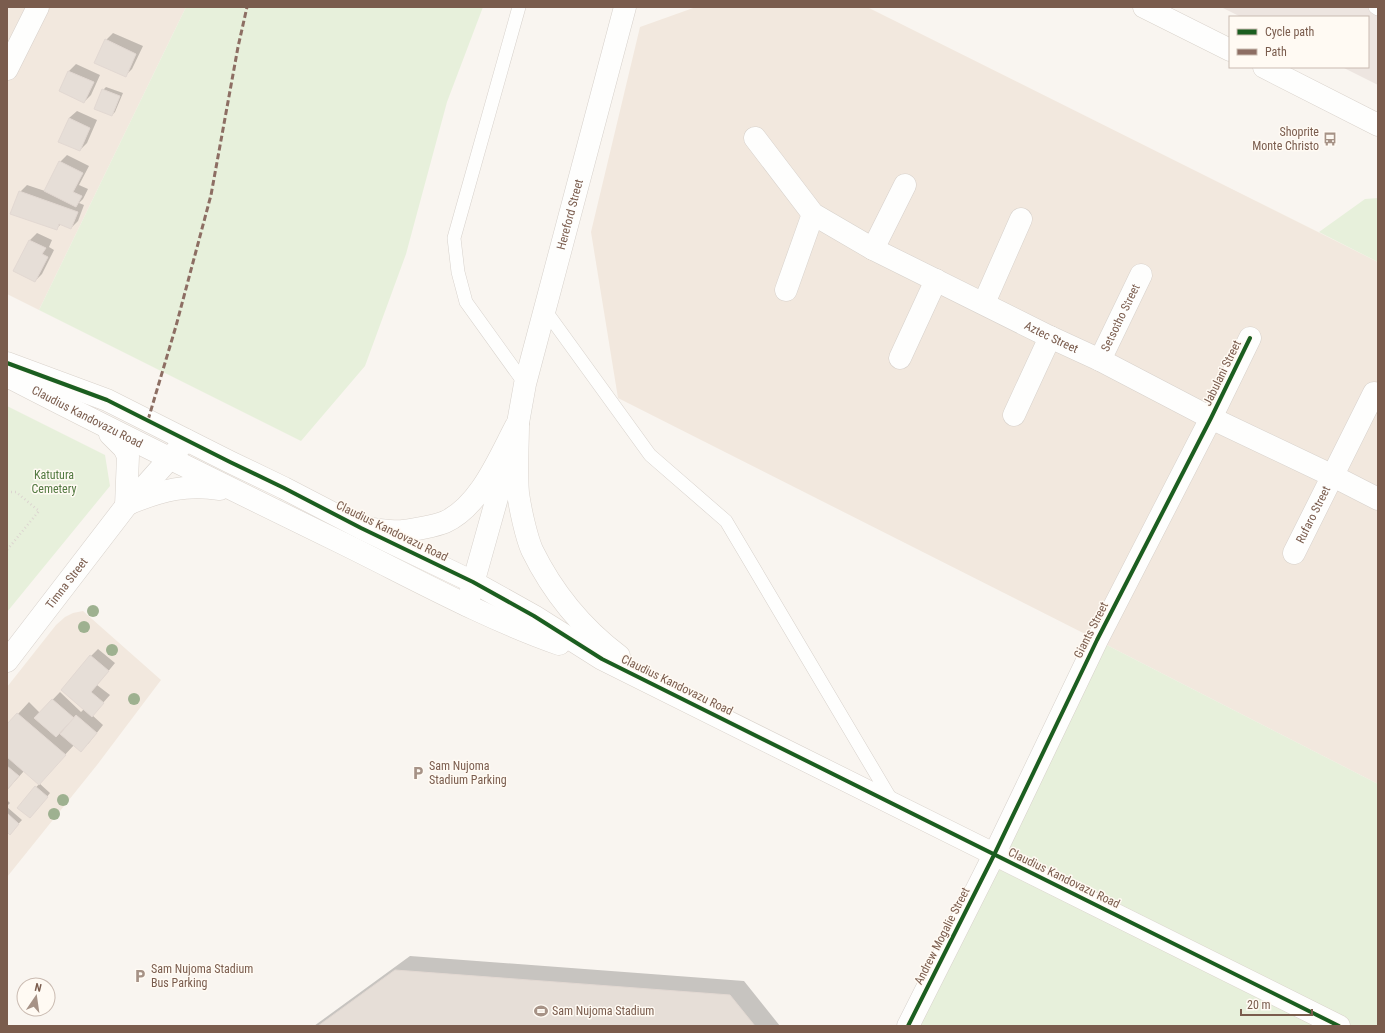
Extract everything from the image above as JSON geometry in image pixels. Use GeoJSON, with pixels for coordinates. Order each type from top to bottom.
{"type":"FeatureCollection","features":[{"type":"Feature","properties":{"kind":"street"},"geometry":{"type":"LineString","coordinates":[[7,69],[38,7]]}},
{"type":"Feature","properties":{"kind":"street","name":"Hereford Street"},"geometry":{"type":"LineString","coordinates":[[518,423],[525,384],[625,7]]}},
{"type":"Feature","properties":{"kind":"street"},"geometry":{"type":"LineString","coordinates":[[1154,9],[1229,49]]}},
{"type":"Feature","properties":{"kind":"street"},"geometry":{"type":"LineString","coordinates":[[1266,68],[1378,125]]}},
{"type":"Feature","properties":{"kind":"street","name":"Aztec Street"},"geometry":{"type":"LineString","coordinates":[[755,138],[813,214],[873,249],[1050,337],[1100,360],[1211,418],[1378,499]]}},
{"type":"Feature","properties":{"kind":"street"},"geometry":{"type":"LineString","coordinates":[[873,249],[905,185]]}},
{"type":"Feature","properties":{"kind":"street"},"geometry":{"type":"LineString","coordinates":[[786,290],[813,214]]}},
{"type":"Feature","properties":{"kind":"street"},"geometry":{"type":"LineString","coordinates":[[984,303],[1021,219]]}},
{"type":"Feature","properties":{"kind":"street","name":"Setsotho Street"},"geometry":{"type":"LineString","coordinates":[[1100,360],[1141,275]]}},
{"type":"Feature","properties":{"kind":"street"},"geometry":{"type":"LineString","coordinates":[[900,358],[936,280]]}},
{"type":"Feature","properties":{"kind":"street"},"geometry":{"type":"LineString","coordinates":[[1014,414],[1050,337]]}},
{"type":"Feature","properties":{"kind":"street","name":"Jabulani Street"},"geometry":{"type":"LineString","coordinates":[[1211,418],[1250,338]]}},
{"type":"Feature","properties":{"kind":"street","name":"Claudius Kandovazu Road"},"geometry":{"type":"LineString","coordinates":[[7,363],[107,400],[361,528],[473,582],[534,616],[602,659],[1339,1026]]}},
{"type":"Feature","properties":{"kind":"street","name":"Claudius Kandovazu Road"},"geometry":{"type":"LineString","coordinates":[[7,376],[169,459],[467,605],[544,638],[602,659]]}},
{"type":"Feature","properties":{"kind":"street","name":"Rufaro Street"},"geometry":{"type":"LineString","coordinates":[[1294,553],[1374,393]]}},
{"type":"Feature","properties":{"kind":"street","name":"Giants Street"},"geometry":{"type":"LineString","coordinates":[[994,855],[1097,640],[1211,418]]}},
{"type":"Feature","properties":{"kind":"street"},"geometry":{"type":"LineString","coordinates":[[95,422],[117,440],[124,448],[128,456],[128,504],[157,492],[186,487],[206,487],[236,491]]}},
{"type":"Feature","properties":{"kind":"street"},"geometry":{"type":"LineString","coordinates":[[361,528],[402,531],[444,522],[462,510],[486,483],[518,423]]}},
{"type":"Feature","properties":{"kind":"street"},"geometry":{"type":"LineString","coordinates":[[467,605],[518,423]]}},
{"type":"Feature","properties":{"kind":"street"},"geometry":{"type":"LineString","coordinates":[[518,423],[518,493],[532,549],[551,582],[575,616],[601,642],[665,691]]}},
{"type":"Feature","properties":{"kind":"street","name":"Timna Street"},"geometry":{"type":"LineString","coordinates":[[7,661],[128,504],[186,440]]}},
{"type":"Feature","properties":{"kind":"street","name":"Andrew Mogalie Street"},"geometry":{"type":"LineString","coordinates":[[908,1026],[994,855]]}},
{"type":"Feature","properties":{"kind":"lane"},"geometry":{"type":"LineString","coordinates":[[519,7],[454,238],[458,272],[466,302],[525,384]]}},
{"type":"Feature","properties":{"kind":"lane"},"geometry":{"type":"LineString","coordinates":[[545,310],[650,455],[726,521],[894,805]]}},
{"type":"Feature","properties":{"kind":"path"},"geometry":{"type":"LineString","coordinates":[[7,492],[16,492],[39,511],[7,550]]}},
{"type":"Feature","properties":{"kind":"shaded area"},"geometry":{"type":"Polygon","coordinates":[[[7,7],[186,7],[39,310],[7,294],[7,7]]]}},
{"type":"Feature","properties":{"kind":"shaded area"},"geometry":{"type":"Polygon","coordinates":[[[696,7],[867,7],[1378,262],[1378,784],[618,398],[591,232],[640,27],[696,7]]]}},
{"type":"Feature","properties":{"kind":"shaded area"},"geometry":{"type":"Polygon","coordinates":[[[1221,7],[1378,7],[1378,85],[1344,68],[1369,68],[1369,16],[1239,16],[1221,7]]]}},
{"type":"Feature","properties":{"kind":"shaded area"},"geometry":{"type":"Polygon","coordinates":[[[83,611],[161,680],[97,765],[7,877],[7,687],[56,625],[65,617],[73,613],[83,611]]]}},
{"type":"Feature","properties":{"kind":"green space"},"geometry":{"type":"Polygon","coordinates":[[[186,7],[483,7],[447,102],[406,254],[365,366],[301,441],[39,310],[186,7]]]}},
{"type":"Feature","properties":{"kind":"green space"},"geometry":{"type":"Polygon","coordinates":[[[1378,198],[1378,262],[1319,232],[1365,199],[1378,198]]]}},
{"type":"Feature","properties":{"kind":"green space","name":"Katutura Cemetery"},"geometry":{"type":"Polygon","coordinates":[[[7,406],[105,455],[110,486],[7,612],[7,406]]]}},
{"type":"Feature","properties":{"kind":"green space"},"geometry":{"type":"Polygon","coordinates":[[[1097,640],[1378,784],[1378,1026],[908,1026],[1097,640]]]}},
{"type":"Feature","properties":{"kind":"building"},"geometry":{"type":"Polygon","coordinates":[[[105,39],[136,54],[126,77],[94,63],[105,39]]]}},
{"type":"Feature","properties":{"kind":"building"},"geometry":{"type":"Polygon","coordinates":[[[68,71],[94,82],[84,103],[59,91],[68,71]]]}},
{"type":"Feature","properties":{"kind":"building"},"geometry":{"type":"Polygon","coordinates":[[[102,89],[120,96],[112,116],[94,109],[102,89]]]}},
{"type":"Feature","properties":{"kind":"building"},"geometry":{"type":"Polygon","coordinates":[[[69,118],[90,128],[80,151],[58,142],[69,118]]]}},
{"type":"Feature","properties":{"kind":"building"},"geometry":{"type":"Polygon","coordinates":[[[59,161],[83,173],[73,192],[82,196],[76,207],[44,191],[59,161]]]}},
{"type":"Feature","properties":{"kind":"building"},"geometry":{"type":"Polygon","coordinates":[[[19,191],[78,212],[71,229],[59,224],[57,230],[10,214],[19,191]]]}},
{"type":"Feature","properties":{"kind":"building"},"geometry":{"type":"Polygon","coordinates":[[[29,240],[46,248],[42,254],[48,257],[35,282],[13,271],[29,240]]]}},
{"type":"Feature","properties":{"kind":"building"},"geometry":{"type":"Polygon","coordinates":[[[90,655],[109,671],[91,692],[104,703],[92,717],[61,690],[90,655]]]}},
{"type":"Feature","properties":{"kind":"building"},"geometry":{"type":"Polygon","coordinates":[[[52,699],[74,718],[56,737],[34,718],[52,699]]]}},
{"type":"Feature","properties":{"kind":"building"},"geometry":{"type":"Polygon","coordinates":[[[17,713],[66,755],[39,785],[7,757],[7,724],[17,713]]]}},
{"type":"Feature","properties":{"kind":"building"},"geometry":{"type":"Polygon","coordinates":[[[76,715],[97,733],[81,752],[60,734],[76,715]]]}},
{"type":"Feature","properties":{"kind":"building"},"geometry":{"type":"Polygon","coordinates":[[[7,766],[19,776],[7,790],[7,766]]]}},
{"type":"Feature","properties":{"kind":"building"},"geometry":{"type":"Polygon","coordinates":[[[35,786],[48,797],[30,818],[17,808],[35,786]]]}},
{"type":"Feature","properties":{"kind":"building"},"geometry":{"type":"Polygon","coordinates":[[[7,813],[19,824],[10,835],[7,832],[7,813]]]}},
{"type":"Feature","properties":{"kind":"building","name":"Sam Nujoma Stadium"},"geometry":{"type":"Polygon","coordinates":[[[395,970],[730,995],[755,1026],[318,1026],[395,970]]]}},
{"type":"Feature","properties":{"kind":"marked path"},"geometry":{"type":"LineString","coordinates":[[148,420],[176,326],[211,195],[238,47],[247,7]]}},
{"type":"Feature","properties":{"kind":"cycle path"},"geometry":{"type":"LineString","coordinates":[[908,1026],[994,855],[1097,640],[1211,418],[1250,338]]}},
{"type":"Feature","properties":{"kind":"cycle path"},"geometry":{"type":"LineString","coordinates":[[7,363],[107,400],[361,528],[473,582],[534,616],[602,659],[1339,1026]]}},
{"type":"Feature","properties":{"kind":"place","name":"Shoprite Monte Christo"},"geometry":{"type":"Point","coordinates":[1330,139]}},
{"type":"Feature","properties":{"kind":"place","name":"Sam Nujoma Stadium Parking"},"geometry":{"type":"Point","coordinates":[418,773]}},
{"type":"Feature","properties":{"kind":"place","name":"Sam Nujoma Stadium Bus Parking"},"geometry":{"type":"Point","coordinates":[140,976]}},
{"type":"Feature","properties":{"kind":"place","name":"Sam Nujoma Stadium"},"geometry":{"type":"Point","coordinates":[541,1011]}}]}
